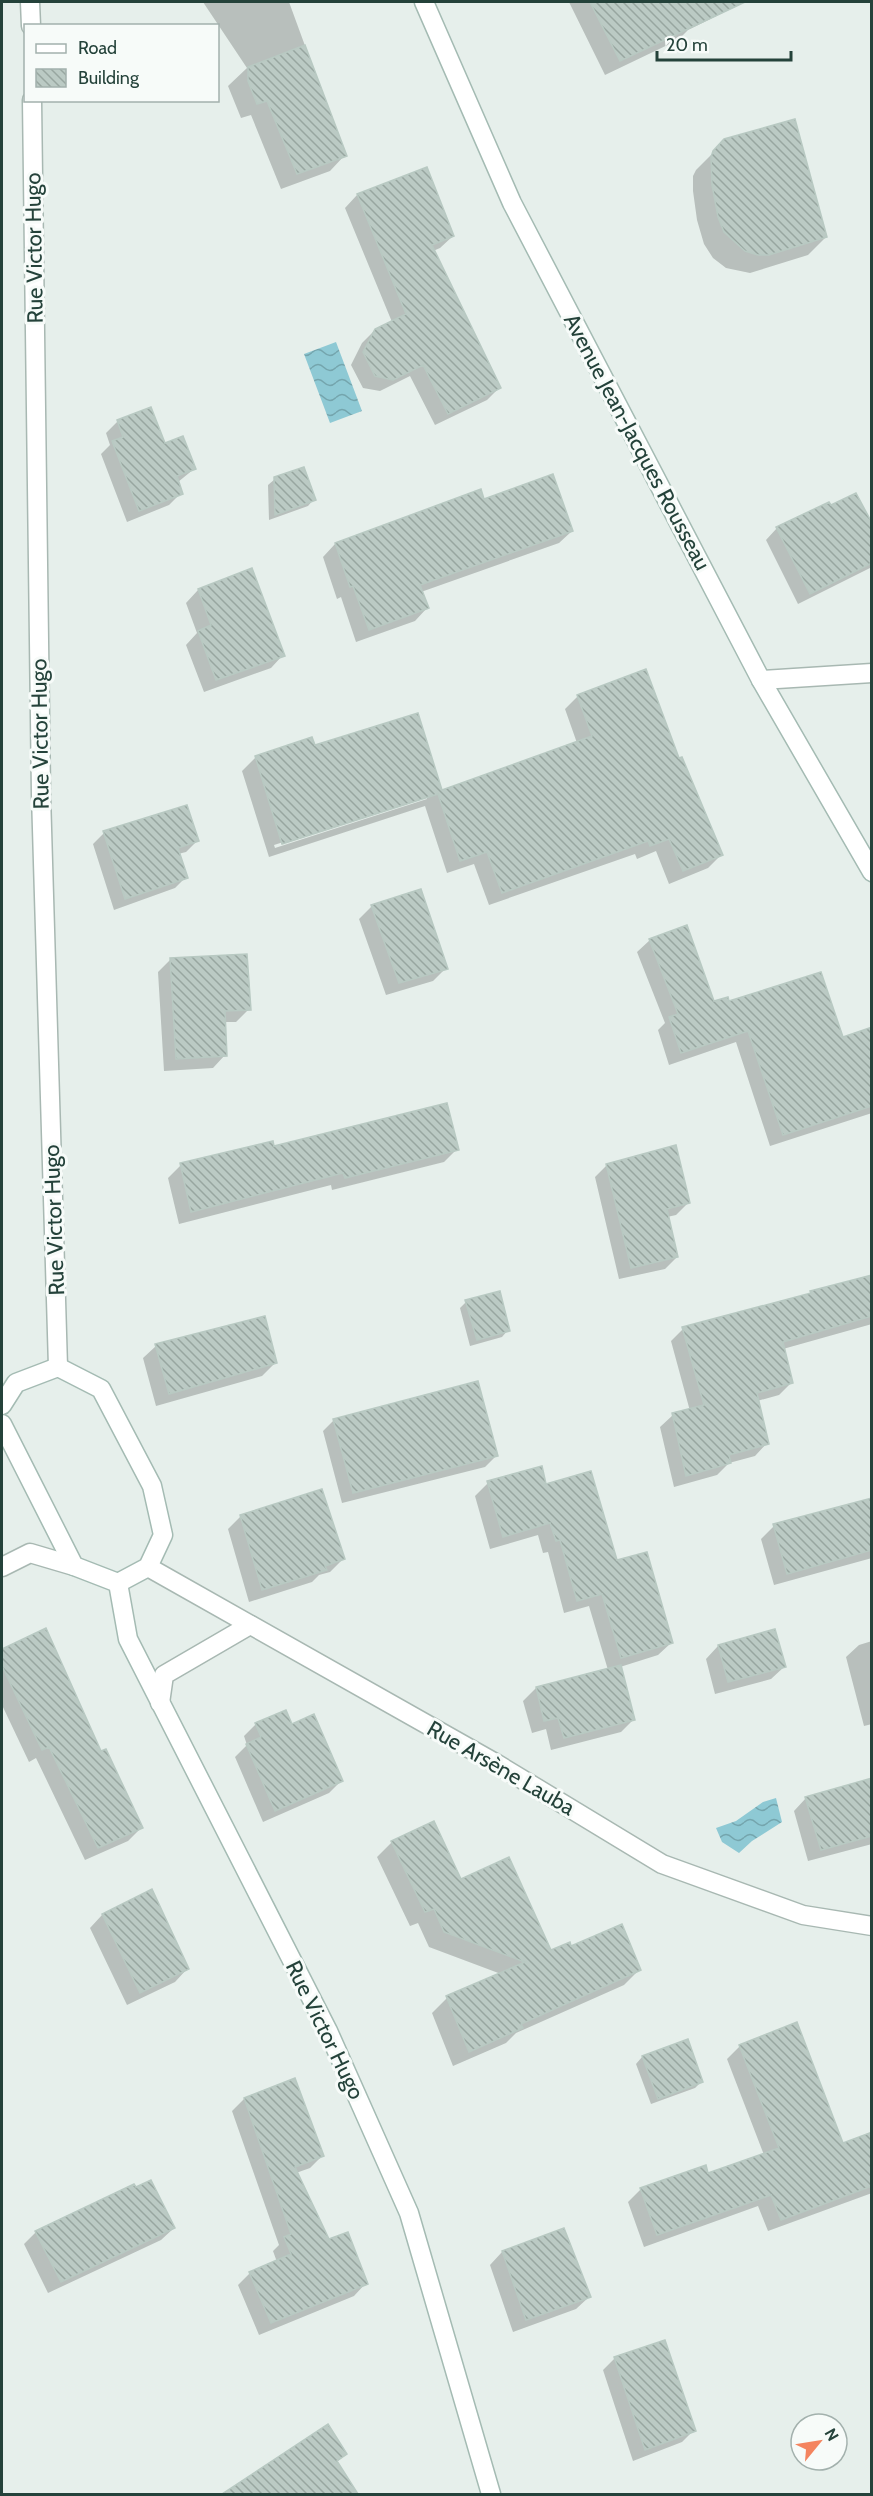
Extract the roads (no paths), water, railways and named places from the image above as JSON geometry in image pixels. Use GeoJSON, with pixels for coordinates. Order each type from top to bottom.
{"type":"FeatureCollection","features":[{"type":"Feature","properties":{"kind":"street"},"geometry":{"type":"LineString","coordinates":[[30,2],[30,24]]}},
{"type":"Feature","properties":{"kind":"street","name":"Avenue Jean-Jacques Rousseau"},"geometry":{"type":"LineString","coordinates":[[424,2],[512,203],[761,680],[872,872]]}},
{"type":"Feature","properties":{"kind":"street","name":"Rue Victor Hugo"},"geometry":{"type":"LineString","coordinates":[[32,102],[41,795],[58,1368]]}},
{"type":"Feature","properties":{"kind":"street"},"geometry":{"type":"LineString","coordinates":[[761,680],[872,673]]}},
{"type":"Feature","properties":{"kind":"street"},"geometry":{"type":"LineString","coordinates":[[2,1405],[16,1383],[58,1368],[101,1389],[152,1486],[163,1535],[148,1567],[118,1583],[74,1566],[30,1553],[2,1567]]}},
{"type":"Feature","properties":{"kind":"street"},"geometry":{"type":"LineString","coordinates":[[2,1424],[74,1566]]}},
{"type":"Feature","properties":{"kind":"street","name":"Rue Arsène Lauba"},"geometry":{"type":"LineString","coordinates":[[148,1567],[497,1764],[662,1864],[803,1915],[872,1926]]}},
{"type":"Feature","properties":{"kind":"street","name":"Rue Victor Hugo"},"geometry":{"type":"LineString","coordinates":[[118,1583],[128,1639],[328,2031],[409,2213],[491,2494]]}},
{"type":"Feature","properties":{"kind":"street"},"geometry":{"type":"LineString","coordinates":[[160,1703],[164,1675],[250,1624]]}},
{"type":"Feature","properties":{"kind":"water"},"geometry":{"type":"Polygon","coordinates":[[[336,342],[362,411],[330,423],[304,354],[336,342]]]}},
{"type":"Feature","properties":{"kind":"water"},"geometry":{"type":"Polygon","coordinates":[[[776,1798],[782,1822],[752,1841],[739,1853],[722,1842],[716,1828],[736,1821],[763,1802],[776,1798]]]}}]}
